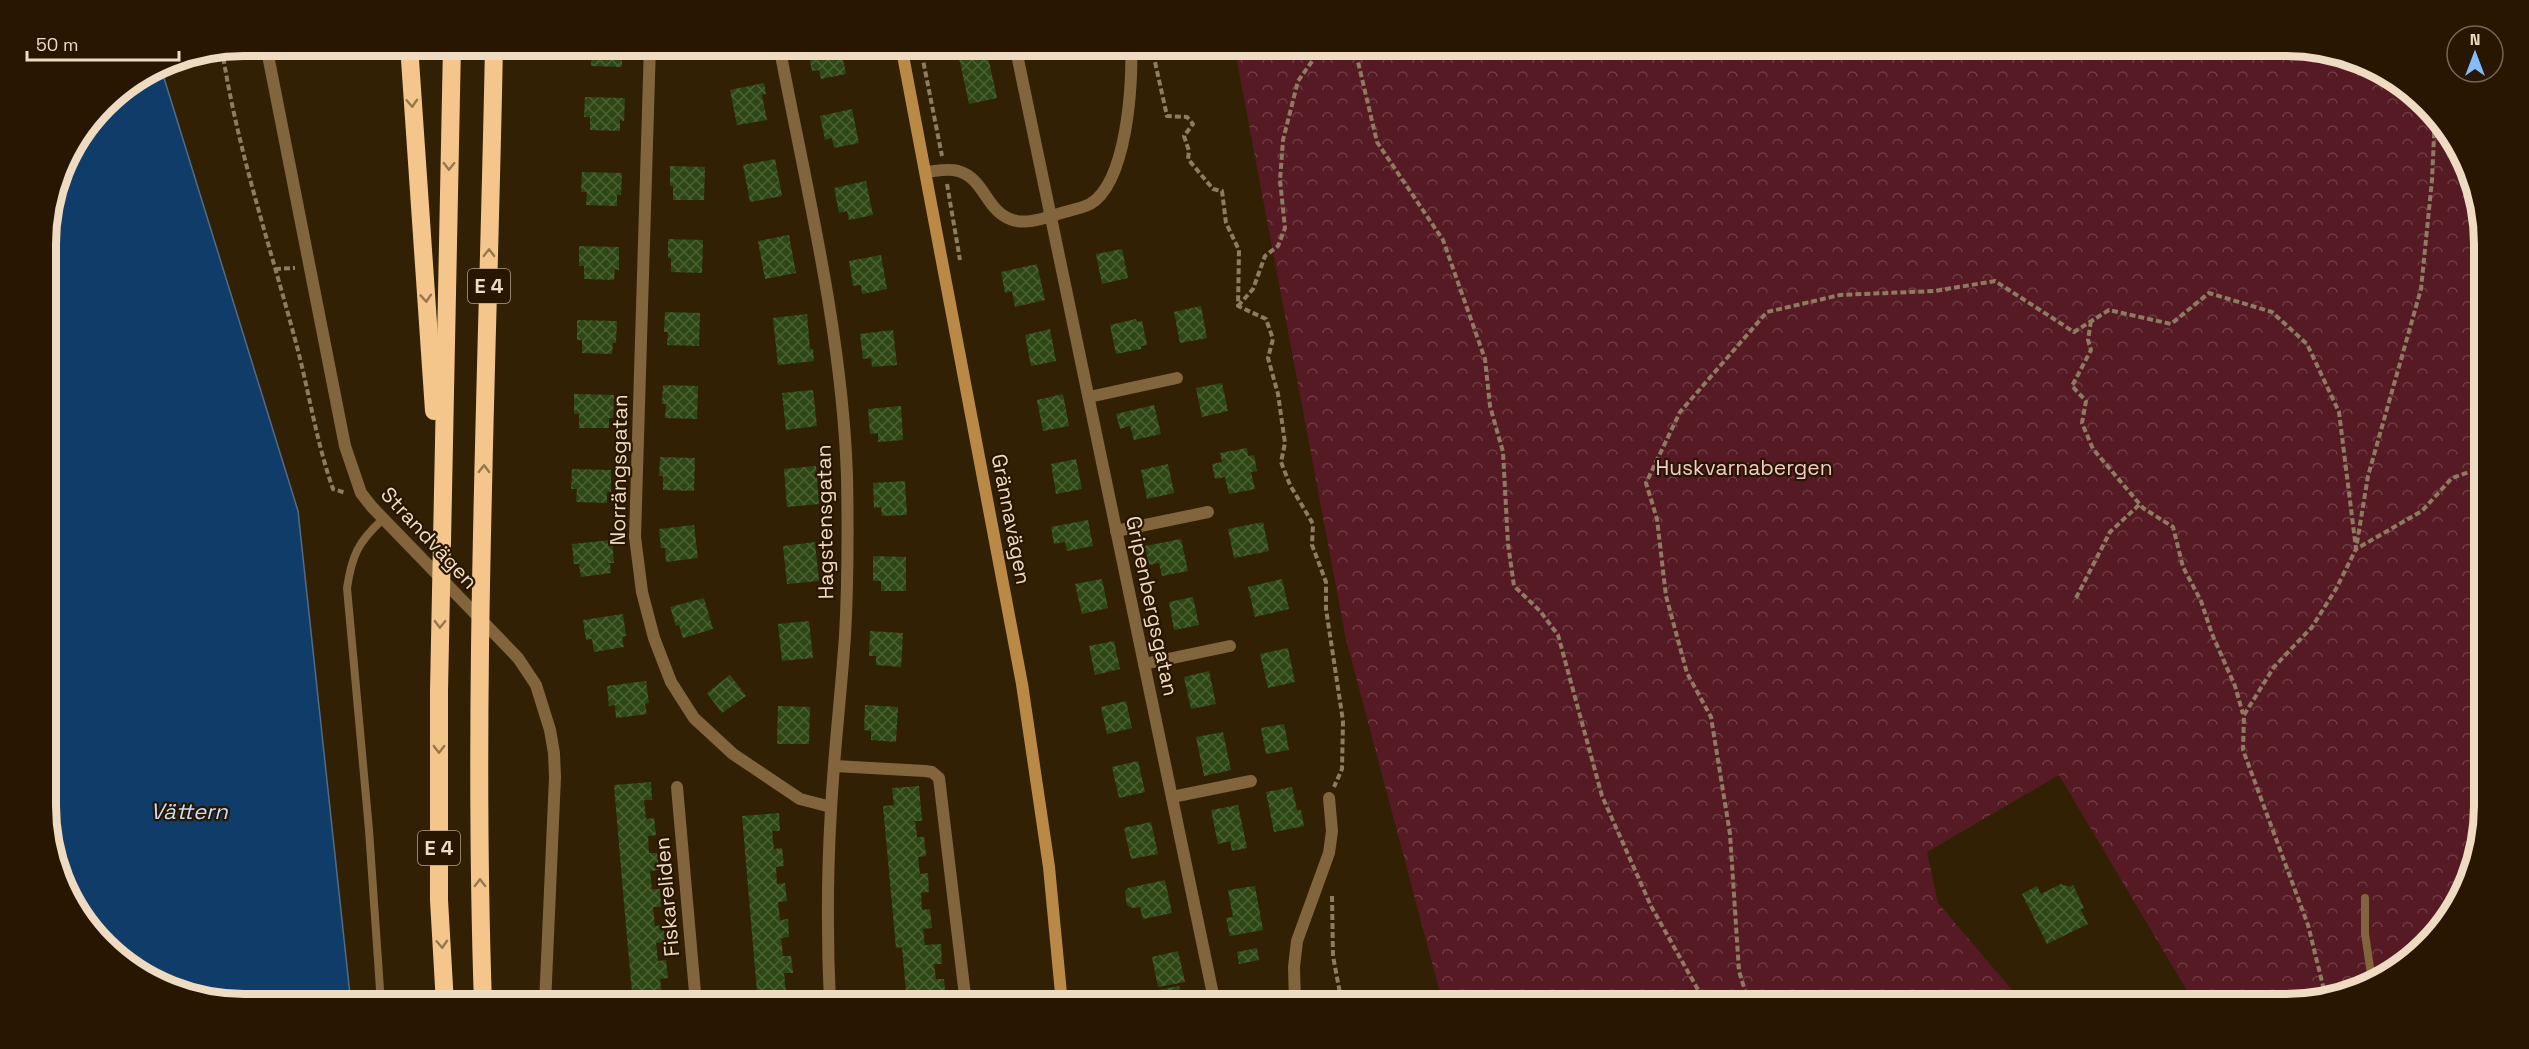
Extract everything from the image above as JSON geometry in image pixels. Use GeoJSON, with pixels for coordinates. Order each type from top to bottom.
{"type":"FeatureCollection","features":[{"type":"Feature","properties":{"kind":"highway"},"geometry":{"type":"LineString","coordinates":[[409,56],[442,524]]}},
{"type":"Feature","properties":{"kind":"highway","name":"E 4"},"geometry":{"type":"LineString","coordinates":[[444,993],[439,900],[439,691],[452,56]]}},
{"type":"Feature","properties":{"kind":"highway","name":"E 4"},"geometry":{"type":"LineString","coordinates":[[483,993],[480,902],[480,704],[495,56]]}},
{"type":"Feature","properties":{"kind":"main road","name":"Grännavägen"},"geometry":{"type":"LineString","coordinates":[[903,56],[1022,684],[1048,867],[1061,993]]}},
{"type":"Feature","properties":{"kind":"street","name":"Strandvägen"},"geometry":{"type":"LineString","coordinates":[[268,56],[345,446],[361,493],[407,546],[518,658],[536,685],[544,709],[554,753],[555,777],[545,993]]}},
{"type":"Feature","properties":{"kind":"street","name":"Norrängsgatan"},"geometry":{"type":"LineString","coordinates":[[650,56],[635,537],[642,592],[654,638],[671,682],[694,718],[733,754],[800,799],[831,807]]}},
{"type":"Feature","properties":{"kind":"street","name":"Hagstensgatan"},"geometry":{"type":"LineString","coordinates":[[781,56],[832,320],[841,387],[847,474],[848,556],[831,807],[827,922],[830,993]]}},
{"type":"Feature","properties":{"kind":"street","name":"Gripenbergsgatan"},"geometry":{"type":"LineString","coordinates":[[1017,56],[1213,993]]}},
{"type":"Feature","properties":{"kind":"street"},"geometry":{"type":"LineString","coordinates":[[926,172],[956,170],[973,177],[995,209],[1011,220],[1031,221],[1090,204],[1104,191],[1117,163],[1127,121],[1132,75],[1131,56]]}},
{"type":"Feature","properties":{"kind":"street"},"geometry":{"type":"LineString","coordinates":[[1089,396],[1178,378]]}},
{"type":"Feature","properties":{"kind":"street"},"geometry":{"type":"LineString","coordinates":[[1116,531],[1208,512]]}},
{"type":"Feature","properties":{"kind":"street"},"geometry":{"type":"LineString","coordinates":[[1144,664],[1230,646]]}},
{"type":"Feature","properties":{"kind":"street"},"geometry":{"type":"LineString","coordinates":[[835,766],[925,771],[932,772],[939,778],[965,993]]}},
{"type":"Feature","properties":{"kind":"street"},"geometry":{"type":"LineString","coordinates":[[1172,797],[1251,780]]}},
{"type":"Feature","properties":{"kind":"street","name":"Fiskareliden"},"geometry":{"type":"LineString","coordinates":[[676,787],[695,993]]}},
{"type":"Feature","properties":{"kind":"street"},"geometry":{"type":"LineString","coordinates":[[1295,993],[1294,967],[1297,940],[1329,853],[1332,831],[1329,798]]}},
{"type":"Feature","properties":{"kind":"lane"},"geometry":{"type":"LineString","coordinates":[[380,993],[369,830],[347,588],[350,568],[360,543],[384,519]]}},
{"type":"Feature","properties":{"kind":"lane"},"geometry":{"type":"LineString","coordinates":[[2365,898],[2365,934],[2371,973]]}},
{"type":"Feature","properties":{"kind":"path"},"geometry":{"type":"LineString","coordinates":[[1154,56],[1167,116],[1187,117],[1193,124],[1184,136],[1189,151],[1188,159],[1213,189],[1222,191],[1226,223],[1239,250],[1238,306]]}},
{"type":"Feature","properties":{"kind":"path"},"geometry":{"type":"LineString","coordinates":[[1238,306],[1253,289],[1265,256],[1278,246],[1285,228],[1280,180],[1283,140],[1298,81],[1314,56]]}},
{"type":"Feature","properties":{"kind":"path"},"geometry":{"type":"LineString","coordinates":[[1357,56],[1377,142],[1443,240],[1485,359],[1490,406],[1503,452],[1508,544],[1514,586],[1540,611],[1558,635],[1602,796],[1651,906],[1700,993]]}},
{"type":"Feature","properties":{"kind":"path"},"geometry":{"type":"LineString","coordinates":[[224,57],[258,210],[296,343],[325,466],[333,489],[349,494]]}},
{"type":"Feature","properties":{"kind":"path"},"geometry":{"type":"LineString","coordinates":[[2244,715],[2274,667],[2312,627],[2356,549],[2368,476],[2421,289],[2432,180],[2434,128]]}},
{"type":"Feature","properties":{"kind":"path"},"geometry":{"type":"LineString","coordinates":[[274,269],[295,268]]}},
{"type":"Feature","properties":{"kind":"path"},"geometry":{"type":"LineString","coordinates":[[1746,993],[1739,970],[1730,834],[1711,717],[1687,673],[1666,596],[1657,519],[1646,483],[1680,412],[1767,312],[1840,296],[1935,291],[1995,281],[2074,332],[2109,310],[2171,324],[2209,293],[2272,312],[2307,344],[2339,412],[2356,549]]}},
{"type":"Feature","properties":{"kind":"path"},"geometry":{"type":"LineString","coordinates":[[1238,306],[1266,319],[1273,339],[1268,358],[1278,394],[1285,443],[1281,462],[1290,485],[1313,524],[1312,545],[1326,582],[1326,609],[1343,721],[1342,769],[1329,798]]}},
{"type":"Feature","properties":{"kind":"path"},"geometry":{"type":"LineString","coordinates":[[2091,321],[2088,340],[2091,350],[2072,386],[2086,401],[2082,423],[2093,449],[2140,504],[2173,527],[2183,567],[2201,601],[2212,634],[2235,686],[2244,715],[2243,750],[2308,925],[2324,990]]}},
{"type":"Feature","properties":{"kind":"path"},"geometry":{"type":"LineString","coordinates":[[2356,549],[2422,511],[2452,478],[2474,470]]}},
{"type":"Feature","properties":{"kind":"path"},"geometry":{"type":"LineString","coordinates":[[2076,598],[2110,532],[2140,504]]}},
{"type":"Feature","properties":{"kind":"path"},"geometry":{"type":"LineString","coordinates":[[1334,887],[1332,898],[1333,956],[1340,993]]}},
{"type":"Feature","properties":{"kind":"green space","name":"Huskvarnabergen"},"geometry":{"type":"Polygon","coordinates":[[[1236,56],[2310,57],[2346,65],[2369,75],[2400,94],[2419,110],[2435,129],[2459,171],[2472,219],[2474,243],[2474,806],[2470,842],[2464,866],[2454,889],[2435,920],[2419,939],[2390,962],[2346,984],[2298,993],[2188,993],[2059,775],[1927,852],[1938,903],[2014,993],[1440,993],[1346,639],[1236,56]]]}},
{"type":"Feature","properties":{"kind":"water","name":"Vättern"},"geometry":{"type":"Polygon","coordinates":[[[163,74],[298,511],[350,993],[219,992],[183,984],[160,974],[119,947],[102,930],[87,910],[65,866],[59,842],[55,806],[57,219],[70,171],[94,129],[110,110],[129,94],[163,74]]]}},
{"type":"Feature","properties":{"kind":"building"},"geometry":{"type":"Polygon","coordinates":[[[591,56],[622,56],[622,67],[591,66],[591,56]]]}},
{"type":"Feature","properties":{"kind":"building"},"geometry":{"type":"Polygon","coordinates":[[[809,56],[842,56],[846,74],[821,79],[819,70],[812,71],[809,56]]]}},
{"type":"Feature","properties":{"kind":"building"},"geometry":{"type":"Polygon","coordinates":[[[988,56],[997,98],[969,104],[959,58],[988,56]]]}},
{"type":"Feature","properties":{"kind":"building"},"geometry":{"type":"Polygon","coordinates":[[[764,83],[766,94],[762,95],[767,120],[737,125],[730,90],[764,83]]]}},
{"type":"Feature","properties":{"kind":"building"},"geometry":{"type":"Polygon","coordinates":[[[585,97],[625,98],[624,121],[620,120],[620,131],[590,130],[590,117],[584,117],[585,97]]]}},
{"type":"Feature","properties":{"kind":"building"},"geometry":{"type":"Polygon","coordinates":[[[852,109],[859,143],[834,148],[832,138],[825,140],[820,116],[852,109]]]}},
{"type":"Feature","properties":{"kind":"building"},"geometry":{"type":"Polygon","coordinates":[[[775,159],[782,196],[750,202],[743,165],[775,159]]]}},
{"type":"Feature","properties":{"kind":"building"},"geometry":{"type":"Polygon","coordinates":[[[670,166],[705,167],[704,200],[673,200],[670,166]]]}},
{"type":"Feature","properties":{"kind":"building"},"geometry":{"type":"Polygon","coordinates":[[[582,172],[622,173],[621,195],[617,195],[617,206],[586,205],[587,192],[581,192],[582,172]]]}},
{"type":"Feature","properties":{"kind":"building"},"geometry":{"type":"Polygon","coordinates":[[[866,181],[873,215],[849,220],[847,211],[839,213],[834,188],[866,181]]]}},
{"type":"Feature","properties":{"kind":"building"},"geometry":{"type":"Polygon","coordinates":[[[789,235],[796,273],[765,279],[758,241],[789,235]]]}},
{"type":"Feature","properties":{"kind":"building"},"geometry":{"type":"Polygon","coordinates":[[[668,239],[703,240],[702,273],[671,272],[668,239]]]}},
{"type":"Feature","properties":{"kind":"building"},"geometry":{"type":"Polygon","coordinates":[[[579,246],[619,247],[619,270],[615,269],[614,280],[584,279],[584,266],[579,266],[579,246]]]}},
{"type":"Feature","properties":{"kind":"building"},"geometry":{"type":"Polygon","coordinates":[[[1122,249],[1128,278],[1102,284],[1096,254],[1122,249]]]}},
{"type":"Feature","properties":{"kind":"building"},"geometry":{"type":"Polygon","coordinates":[[[881,255],[887,289],[862,294],[861,285],[853,286],[849,261],[881,255]]]}},
{"type":"Feature","properties":{"kind":"building"},"geometry":{"type":"Polygon","coordinates":[[[1037,264],[1045,300],[1015,307],[1012,291],[1005,293],[1001,272],[1037,264]]]}},
{"type":"Feature","properties":{"kind":"building"},"geometry":{"type":"Polygon","coordinates":[[[1201,306],[1207,338],[1180,343],[1174,312],[1201,306]]]}},
{"type":"Feature","properties":{"kind":"building"},"geometry":{"type":"Polygon","coordinates":[[[665,312],[700,313],[699,346],[667,345],[668,332],[664,332],[665,312]]]}},
{"type":"Feature","properties":{"kind":"building"},"geometry":{"type":"Polygon","coordinates":[[[807,314],[810,349],[813,349],[814,361],[778,365],[773,318],[807,314]]]}},
{"type":"Feature","properties":{"kind":"building"},"geometry":{"type":"Polygon","coordinates":[[[1136,319],[1137,322],[1142,321],[1147,345],[1141,346],[1141,349],[1116,354],[1110,325],[1136,319]]]}},
{"type":"Feature","properties":{"kind":"building"},"geometry":{"type":"Polygon","coordinates":[[[577,320],[617,321],[616,343],[613,343],[612,354],[582,353],[582,340],[577,340],[577,320]]]}},
{"type":"Feature","properties":{"kind":"building"},"geometry":{"type":"Polygon","coordinates":[[[1050,329],[1056,361],[1031,366],[1025,335],[1050,329]]]}},
{"type":"Feature","properties":{"kind":"building"},"geometry":{"type":"Polygon","coordinates":[[[893,330],[897,365],[872,367],[871,358],[863,359],[860,334],[893,330]]]}},
{"type":"Feature","properties":{"kind":"building"},"geometry":{"type":"Polygon","coordinates":[[[1222,383],[1228,411],[1202,417],[1196,388],[1222,383]]]}},
{"type":"Feature","properties":{"kind":"building"},"geometry":{"type":"Polygon","coordinates":[[[663,385],[698,386],[697,419],[665,418],[666,404],[662,404],[663,385]]]}},
{"type":"Feature","properties":{"kind":"building"},"geometry":{"type":"Polygon","coordinates":[[[813,390],[817,426],[786,430],[782,393],[813,390]]]}},
{"type":"Feature","properties":{"kind":"building"},"geometry":{"type":"Polygon","coordinates":[[[574,394],[614,395],[613,418],[609,418],[609,428],[579,428],[579,414],[574,414],[574,394]]]}},
{"type":"Feature","properties":{"kind":"building"},"geometry":{"type":"Polygon","coordinates":[[[1063,394],[1069,426],[1043,431],[1037,400],[1063,394]]]}},
{"type":"Feature","properties":{"kind":"building"},"geometry":{"type":"Polygon","coordinates":[[[1154,405],[1161,434],[1134,440],[1130,426],[1120,429],[1116,414],[1154,405]]]}},
{"type":"Feature","properties":{"kind":"building"},"geometry":{"type":"Polygon","coordinates":[[[901,406],[903,440],[878,442],[878,433],[870,434],[868,409],[901,406]]]}},
{"type":"Feature","properties":{"kind":"building"},"geometry":{"type":"Polygon","coordinates":[[[1247,448],[1248,456],[1254,455],[1257,471],[1251,472],[1255,489],[1229,494],[1225,477],[1215,479],[1212,464],[1222,462],[1220,453],[1247,448]]]}},
{"type":"Feature","properties":{"kind":"building"},"geometry":{"type":"Polygon","coordinates":[[[660,457],[695,458],[694,491],[663,490],[663,476],[659,476],[660,457]]]}},
{"type":"Feature","properties":{"kind":"building"},"geometry":{"type":"Polygon","coordinates":[[[1076,459],[1082,489],[1056,494],[1051,464],[1076,459]]]}},
{"type":"Feature","properties":{"kind":"building"},"geometry":{"type":"Polygon","coordinates":[[[1168,464],[1174,493],[1147,499],[1141,470],[1168,464]]]}},
{"type":"Feature","properties":{"kind":"building"},"geometry":{"type":"Polygon","coordinates":[[[816,466],[819,504],[787,507],[784,469],[816,466]]]}},
{"type":"Feature","properties":{"kind":"building"},"geometry":{"type":"Polygon","coordinates":[[[572,469],[611,470],[611,492],[607,492],[607,503],[576,502],[577,489],[571,489],[572,469]]]}},
{"type":"Feature","properties":{"kind":"building"},"geometry":{"type":"Polygon","coordinates":[[[905,481],[907,515],[882,516],[881,507],[874,508],[873,483],[905,481]]]}},
{"type":"Feature","properties":{"kind":"building"},"geometry":{"type":"Polygon","coordinates":[[[1088,520],[1093,546],[1067,551],[1065,542],[1054,544],[1051,527],[1088,520]]]}},
{"type":"Feature","properties":{"kind":"building"},"geometry":{"type":"Polygon","coordinates":[[[1263,522],[1269,551],[1234,558],[1228,529],[1263,522]]]}},
{"type":"Feature","properties":{"kind":"building"},"geometry":{"type":"Polygon","coordinates":[[[694,525],[698,558],[666,562],[665,548],[661,548],[659,529],[694,525]]]}},
{"type":"Feature","properties":{"kind":"building"},"geometry":{"type":"Polygon","coordinates":[[[1181,539],[1188,571],[1162,576],[1159,563],[1149,565],[1145,546],[1181,539]]]}},
{"type":"Feature","properties":{"kind":"building"},"geometry":{"type":"Polygon","coordinates":[[[612,540],[614,563],[610,563],[611,573],[581,577],[579,564],[574,564],[572,544],[612,540]]]}},
{"type":"Feature","properties":{"kind":"building"},"geometry":{"type":"Polygon","coordinates":[[[815,542],[819,581],[787,584],[783,546],[815,542]]]}},
{"type":"Feature","properties":{"kind":"building"},"geometry":{"type":"Polygon","coordinates":[[[873,556],[906,557],[906,591],[881,591],[881,581],[873,581],[873,556]]]}},
{"type":"Feature","properties":{"kind":"building"},"geometry":{"type":"Polygon","coordinates":[[[1102,579],[1108,608],[1082,614],[1075,584],[1102,579]]]}},
{"type":"Feature","properties":{"kind":"building"},"geometry":{"type":"Polygon","coordinates":[[[1282,579],[1289,609],[1255,617],[1248,587],[1282,579]]]}},
{"type":"Feature","properties":{"kind":"building"},"geometry":{"type":"Polygon","coordinates":[[[1193,597],[1199,625],[1174,630],[1169,602],[1193,597]]]}},
{"type":"Feature","properties":{"kind":"building"},"geometry":{"type":"Polygon","coordinates":[[[704,598],[713,629],[683,638],[679,625],[676,626],[670,607],[704,598]]]}},
{"type":"Feature","properties":{"kind":"building"},"geometry":{"type":"Polygon","coordinates":[[[623,614],[626,636],[622,637],[624,647],[594,652],[592,639],[586,640],[583,620],[623,614]]]}},
{"type":"Feature","properties":{"kind":"building"},"geometry":{"type":"Polygon","coordinates":[[[809,621],[813,658],[782,661],[778,624],[809,621]]]}},
{"type":"Feature","properties":{"kind":"building"},"geometry":{"type":"Polygon","coordinates":[[[870,631],[903,633],[901,667],[876,665],[876,656],[869,656],[870,631]]]}},
{"type":"Feature","properties":{"kind":"building"},"geometry":{"type":"Polygon","coordinates":[[[1114,641],[1120,669],[1095,675],[1089,646],[1114,641]]]}},
{"type":"Feature","properties":{"kind":"building"},"geometry":{"type":"Polygon","coordinates":[[[1288,648],[1295,682],[1268,688],[1260,654],[1288,648]]]}},
{"type":"Feature","properties":{"kind":"building"},"geometry":{"type":"Polygon","coordinates":[[[1209,671],[1216,704],[1191,709],[1184,677],[1209,671]]]}},
{"type":"Feature","properties":{"kind":"building"},"geometry":{"type":"Polygon","coordinates":[[[730,675],[746,696],[722,713],[707,693],[730,675]]]}},
{"type":"Feature","properties":{"kind":"building"},"geometry":{"type":"Polygon","coordinates":[[[646,681],[649,703],[645,704],[647,714],[616,718],[615,705],[609,706],[607,686],[646,681]]]}},
{"type":"Feature","properties":{"kind":"building"},"geometry":{"type":"Polygon","coordinates":[[[1126,701],[1132,728],[1107,734],[1101,707],[1126,701]]]}},
{"type":"Feature","properties":{"kind":"building"},"geometry":{"type":"Polygon","coordinates":[[[865,705],[898,707],[896,742],[871,740],[871,731],[864,730],[865,705]]]}},
{"type":"Feature","properties":{"kind":"building"},"geometry":{"type":"Polygon","coordinates":[[[778,706],[810,707],[809,744],[777,744],[778,706]]]}},
{"type":"Feature","properties":{"kind":"building"},"geometry":{"type":"Polygon","coordinates":[[[1284,724],[1289,750],[1266,754],[1261,728],[1284,724]]]}},
{"type":"Feature","properties":{"kind":"building"},"geometry":{"type":"Polygon","coordinates":[[[1223,732],[1231,770],[1204,776],[1196,737],[1223,732]]]}},
{"type":"Feature","properties":{"kind":"building"},"geometry":{"type":"Polygon","coordinates":[[[1138,761],[1145,792],[1119,798],[1112,767],[1138,761]]]}},
{"type":"Feature","properties":{"kind":"building"},"geometry":{"type":"Polygon","coordinates":[[[651,782],[652,800],[644,800],[646,819],[654,818],[656,835],[648,836],[649,853],[657,853],[659,870],[650,871],[652,889],[660,889],[661,907],[653,907],[655,926],[663,925],[665,942],[656,943],[658,961],[666,960],[668,978],[660,979],[662,993],[632,993],[614,785],[651,782]]]}},
{"type":"Feature","properties":{"kind":"building"},"geometry":{"type":"Polygon","coordinates":[[[919,786],[922,821],[915,821],[917,837],[924,837],[926,856],[918,857],[920,874],[928,873],[929,892],[921,893],[922,910],[930,909],[932,928],[923,929],[925,945],[941,944],[942,964],[934,964],[936,979],[944,979],[945,993],[906,993],[902,947],[896,948],[883,806],[894,805],[892,788],[919,786]]]}},
{"type":"Feature","properties":{"kind":"building"},"geometry":{"type":"Polygon","coordinates":[[[1292,787],[1297,810],[1301,810],[1304,826],[1274,832],[1266,792],[1292,787]]]}},
{"type":"Feature","properties":{"kind":"building"},"geometry":{"type":"Polygon","coordinates":[[[1238,805],[1247,848],[1232,851],[1230,841],[1218,844],[1211,810],[1238,805]]]}},
{"type":"Feature","properties":{"kind":"building"},"geometry":{"type":"Polygon","coordinates":[[[779,813],[780,831],[772,831],[774,849],[782,848],[784,866],[776,867],[777,884],[785,883],[787,901],[778,902],[780,920],[788,919],[789,937],[781,938],[783,956],[791,956],[793,973],[784,973],[786,992],[794,991],[794,993],[757,993],[742,816],[779,813]]]}},
{"type":"Feature","properties":{"kind":"building"},"geometry":{"type":"Polygon","coordinates":[[[1151,822],[1158,854],[1131,859],[1124,828],[1151,822]]]}},
{"type":"Feature","properties":{"kind":"building"},"geometry":{"type":"Polygon","coordinates":[[[1165,880],[1172,913],[1143,919],[1140,907],[1132,908],[1127,905],[1125,892],[1128,888],[1165,880]]]}},
{"type":"Feature","properties":{"kind":"building"},"geometry":{"type":"Polygon","coordinates":[[[2061,884],[2069,887],[2073,885],[2084,908],[2081,910],[2088,924],[2047,944],[2022,894],[2037,886],[2041,894],[2061,884]]]}},
{"type":"Feature","properties":{"kind":"building"},"geometry":{"type":"Polygon","coordinates":[[[1255,886],[1263,930],[1230,936],[1226,918],[1233,917],[1228,890],[1255,886]]]}},
{"type":"Feature","properties":{"kind":"building"},"geometry":{"type":"Polygon","coordinates":[[[1257,948],[1259,960],[1239,964],[1237,952],[1257,948]]]}},
{"type":"Feature","properties":{"kind":"building"},"geometry":{"type":"Polygon","coordinates":[[[1178,951],[1185,982],[1158,987],[1152,957],[1178,951]]]}},
{"type":"Feature","properties":{"kind":"building"},"geometry":{"type":"Polygon","coordinates":[[[1179,986],[1181,993],[1159,993],[1158,990],[1179,986]]]}}]}
